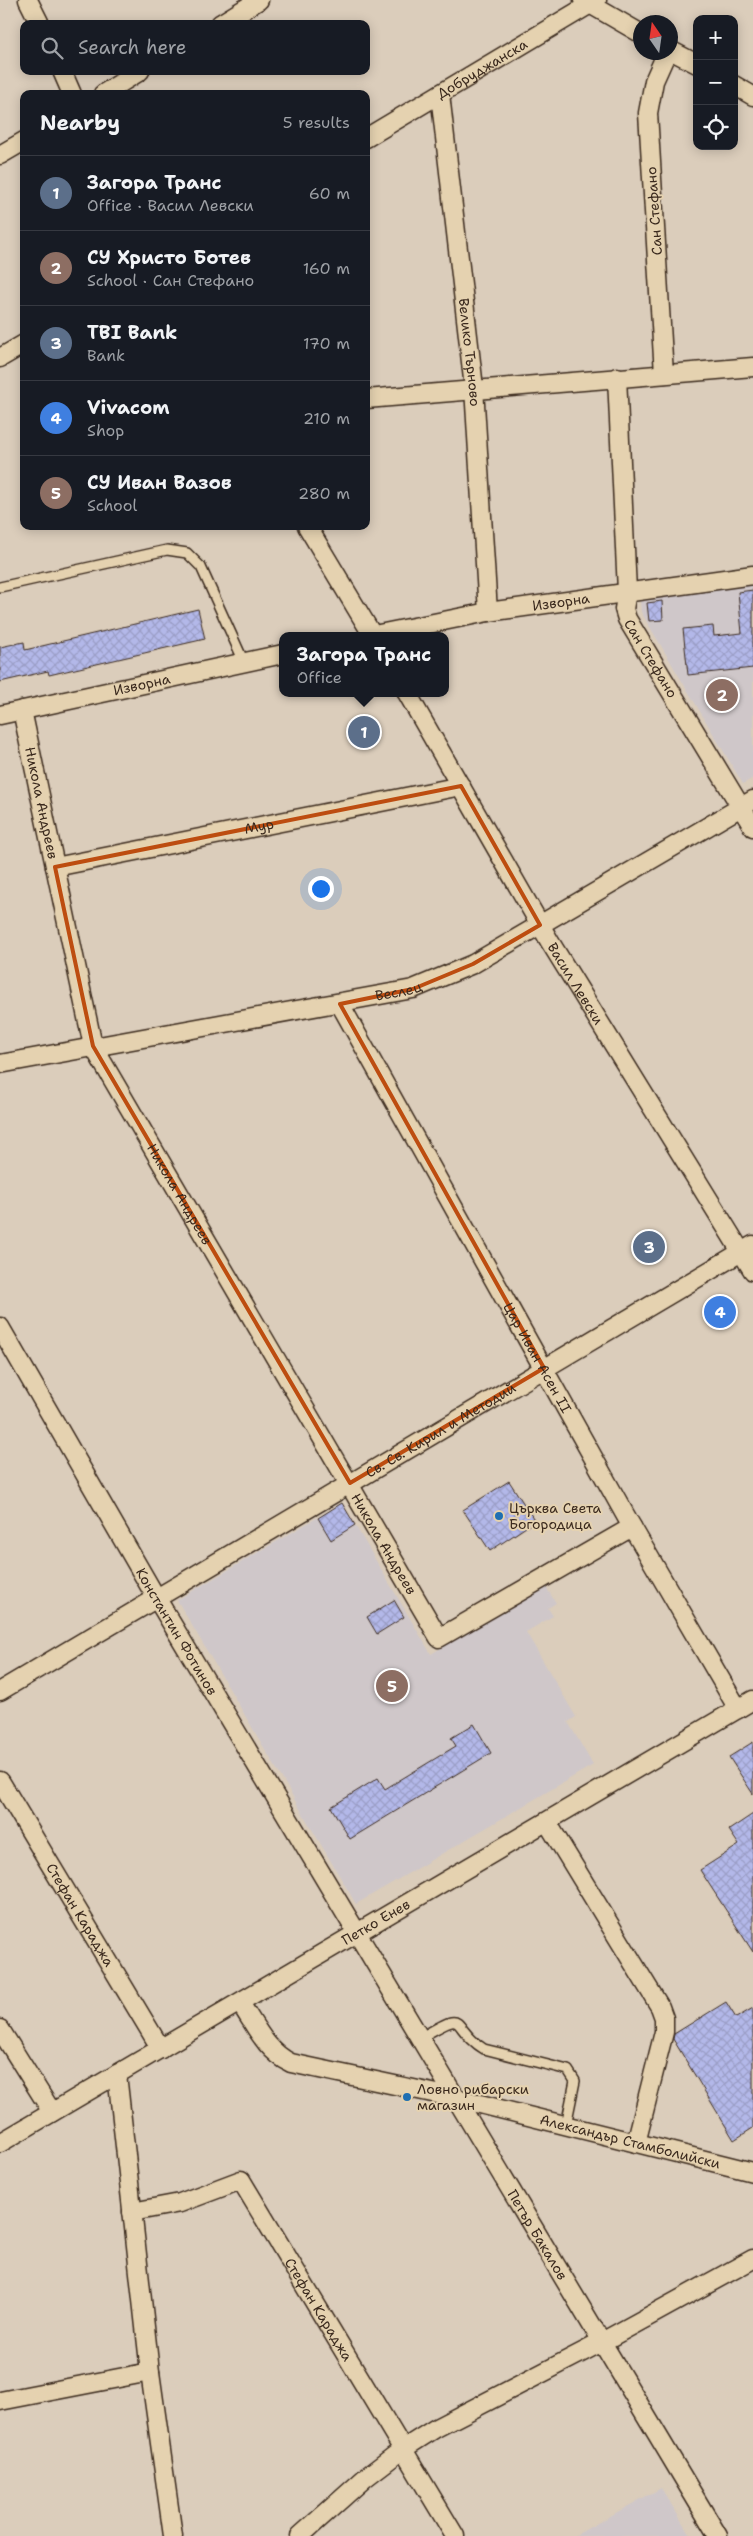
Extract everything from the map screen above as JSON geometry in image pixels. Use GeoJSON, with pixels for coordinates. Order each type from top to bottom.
{"type":"FeatureCollection","features":[{"type":"Feature","properties":{"kind":"street"},"geometry":{"type":"LineString","coordinates":[[28,0],[38,20]]}},
{"type":"Feature","properties":{"kind":"street"},"geometry":{"type":"LineString","coordinates":[[226,20],[259,0]]}},
{"type":"Feature","properties":{"kind":"street"},"geometry":{"type":"LineString","coordinates":[[590,1],[633,29]]}},
{"type":"Feature","properties":{"kind":"street","name":"Добруджанска"},"geometry":{"type":"LineString","coordinates":[[370,136],[590,1]]}},
{"type":"Feature","properties":{"kind":"street"},"geometry":{"type":"LineString","coordinates":[[678,54],[693,62]]}},
{"type":"Feature","properties":{"kind":"street","name":"Сан Стефано"},"geometry":{"type":"LineString","coordinates":[[663,60],[654,81],[648,113],[664,374]]}},
{"type":"Feature","properties":{"kind":"street"},"geometry":{"type":"LineString","coordinates":[[64,75],[70,90]]}},
{"type":"Feature","properties":{"kind":"street"},"geometry":{"type":"LineString","coordinates":[[109,90],[134,75]]}},
{"type":"Feature","properties":{"kind":"street"},"geometry":{"type":"LineString","coordinates":[[738,87],[753,96]]}},
{"type":"Feature","properties":{"kind":"street","name":"Велико Търново"},"geometry":{"type":"LineString","coordinates":[[440,94],[474,388],[488,612]]}},
{"type":"Feature","properties":{"kind":"street"},"geometry":{"type":"LineString","coordinates":[[0,155],[20,143]]}},
{"type":"Feature","properties":{"kind":"street"},"geometry":{"type":"LineString","coordinates":[[0,358],[20,346]]}},
{"type":"Feature","properties":{"kind":"street"},"geometry":{"type":"LineString","coordinates":[[370,399],[474,388],[753,368]]}},
{"type":"Feature","properties":{"kind":"street","name":"Сан Стефано"},"geometry":{"type":"LineString","coordinates":[[617,378],[627,591],[624,609],[627,619],[747,803],[753,827]]}},
{"type":"Feature","properties":{"kind":"street"},"geometry":{"type":"LineString","coordinates":[[309,530],[370,632]]}},
{"type":"Feature","properties":{"kind":"street","name":"Изворна"},"geometry":{"type":"LineString","coordinates":[[391,632],[488,612],[627,591],[753,575]]}},
{"type":"Feature","properties":{"kind":"street","name":"Изворна"},"geometry":{"type":"LineString","coordinates":[[0,715],[279,655]]}},
{"type":"Feature","properties":{"kind":"street","name":"Васил Левски"},"geometry":{"type":"LineString","coordinates":[[409,697],[540,925],[747,1248],[753,1271]]}},
{"type":"Feature","properties":{"kind":"street","name":"Никола Андреев"},"geometry":{"type":"LineString","coordinates":[[22,710],[93,1046],[439,1638],[632,1527]]}},
{"type":"Feature","properties":{"kind":"street","name":"Мур"},"geometry":{"type":"LineString","coordinates":[[55,867],[461,786]]}},
{"type":"Feature","properties":{"kind":"street","name":"Веслец"},"geometry":{"type":"LineString","coordinates":[[0,1064],[93,1046],[340,1004],[413,989],[473,964],[747,803]]}},
{"type":"Feature","properties":{"kind":"street","name":"Цар Иван Асен II"},"geometry":{"type":"LineString","coordinates":[[340,1004],[632,1527],[738,1709]]}},
{"type":"Feature","properties":{"kind":"street","name":"Св. Св. Кирил и Методий"},"geometry":{"type":"LineString","coordinates":[[0,1691],[747,1248]]}},
{"type":"Feature","properties":{"kind":"street","name":"Константин Фотинов"},"geometry":{"type":"LineString","coordinates":[[0,1327],[157,1599],[358,1933]]}},
{"type":"Feature","properties":{"kind":"street","name":"Петко Енев"},"geometry":{"type":"LineString","coordinates":[[0,2143],[753,1700]]}},
{"type":"Feature","properties":{"kind":"street","name":"Стефан Караджа"},"geometry":{"type":"LineString","coordinates":[[0,1781],[161,2049]]}},
{"type":"Feature","properties":{"kind":"street"},"geometry":{"type":"LineString","coordinates":[[547,1822],[660,2007],[664,2018],[664,2032],[636,2143]]}},
{"type":"Feature","properties":{"kind":"street","name":"Петър Бакалов"},"geometry":{"type":"LineString","coordinates":[[358,1933],[718,2536]]}},
{"type":"Feature","properties":{"kind":"street","name":"Александър Стамболийски"},"geometry":{"type":"LineString","coordinates":[[240,2003],[266,2043],[278,2057],[291,2063],[456,2098],[753,2172]]}},
{"type":"Feature","properties":{"kind":"street"},"geometry":{"type":"LineString","coordinates":[[0,2029],[52,2112]]}},
{"type":"Feature","properties":{"kind":"street"},"geometry":{"type":"LineString","coordinates":[[117,2074],[150,2372],[173,2536]]}},
{"type":"Feature","properties":{"kind":"street","name":"Стефан Караджа"},"geometry":{"type":"LineString","coordinates":[[132,2212],[180,2203],[241,2180],[455,2536]]}},
{"type":"Feature","properties":{"kind":"street"},"geometry":{"type":"LineString","coordinates":[[300,2536],[365,2478],[403,2449],[436,2428],[602,2342],[753,2259]]}},
{"type":"Feature","properties":{"kind":"street"},"geometry":{"type":"LineString","coordinates":[[0,2401],[150,2372]]}},
{"type":"Feature","properties":{"kind":"lane"},"geometry":{"type":"LineString","coordinates":[[0,587],[167,550],[187,553],[201,567],[244,662]]}},
{"type":"Feature","properties":{"kind":"lane"},"geometry":{"type":"LineString","coordinates":[[420,2038],[448,2021],[454,2020],[459,2023],[474,2043],[484,2048],[568,2070],[575,2081],[566,2125]]}},
{"type":"Feature","properties":{"kind":"highlighted area"},"geometry":{"type":"Polygon","coordinates":[[[461,786],[540,925],[473,964],[413,989],[340,1004],[544,1368],[350,1483],[93,1046],[55,867],[461,786]]]}},
{"type":"Feature","properties":{"kind":"shaded area"},"geometry":{"type":"Polygon","coordinates":[[[753,585],[753,778],[743,784],[641,612],[640,600],[753,585]]]}},
{"type":"Feature","properties":{"kind":"shaded area"},"geometry":{"type":"Polygon","coordinates":[[[342,1503],[431,1654],[546,1587],[556,1603],[548,1608],[553,1616],[526,1632],[576,1717],[568,1722],[593,1765],[356,1904],[177,1600],[342,1503]]]}},
{"type":"Feature","properties":{"kind":"shaded area"},"geometry":{"type":"Polygon","coordinates":[[[661,2488],[691,2536],[574,2536],[661,2488]]]}},
{"type":"Feature","properties":{"kind":"building"},"geometry":{"type":"Polygon","coordinates":[[[753,590],[753,668],[688,675],[683,629],[713,626],[714,636],[742,633],[738,592],[753,590]]]}},
{"type":"Feature","properties":{"kind":"building"},"geometry":{"type":"Polygon","coordinates":[[[662,601],[663,620],[649,621],[647,603],[662,601]]]}},
{"type":"Feature","properties":{"kind":"building"},"geometry":{"type":"Polygon","coordinates":[[[198,609],[205,639],[49,675],[48,671],[0,682],[0,647],[24,642],[25,650],[198,609]]]}},
{"type":"Feature","properties":{"kind":"building","name":"Църква Света Богородица"},"geometry":{"type":"Polygon","coordinates":[[[509,1481],[535,1521],[490,1551],[463,1510],[509,1481]]]}},
{"type":"Feature","properties":{"kind":"building"},"geometry":{"type":"Polygon","coordinates":[[[342,1503],[355,1525],[331,1540],[318,1518],[342,1503]]]}},
{"type":"Feature","properties":{"kind":"building"},"geometry":{"type":"Polygon","coordinates":[[[394,1600],[404,1617],[377,1634],[367,1617],[394,1600]]]}},
{"type":"Feature","properties":{"kind":"building"},"geometry":{"type":"Polygon","coordinates":[[[474,1724],[491,1753],[350,1839],[331,1807],[378,1778],[385,1789],[456,1746],[451,1738],[474,1724]]]}},
{"type":"Feature","properties":{"kind":"building"},"geometry":{"type":"Polygon","coordinates":[[[753,1742],[753,1794],[729,1757],[753,1742]]]}},
{"type":"Feature","properties":{"kind":"building"},"geometry":{"type":"Polygon","coordinates":[[[753,1814],[753,1952],[700,1870],[739,1845],[729,1830],[753,1814]]]}},
{"type":"Feature","properties":{"kind":"building"},"geometry":{"type":"Polygon","coordinates":[[[726,2002],[736,2018],[753,2008],[753,2128],[734,2140],[673,2039],[674,2034],[726,2002]]]}},
{"type":"Feature","properties":{"kind":"place","name":"СУ Христо Ботев"},"geometry":{"type":"Point","coordinates":[722,695]}},
{"type":"Feature","properties":{"kind":"place","name":"Загора Транс"},"geometry":{"type":"Point","coordinates":[364,732]}},
{"type":"Feature","properties":{"kind":"place","name":"TBI Bank"},"geometry":{"type":"Point","coordinates":[649,1247]}},
{"type":"Feature","properties":{"kind":"place","name":"Vivacom"},"geometry":{"type":"Point","coordinates":[720,1312]}},
{"type":"Feature","properties":{"kind":"place","name":"Църква Света Богородица"},"geometry":{"type":"Point","coordinates":[499,1516]}},
{"type":"Feature","properties":{"kind":"place","name":"СУ Иван Вазов"},"geometry":{"type":"Point","coordinates":[392,1686]}},
{"type":"Feature","properties":{"kind":"place","name":"Ловно рибарски магазин"},"geometry":{"type":"Point","coordinates":[407,2097]}}]}
